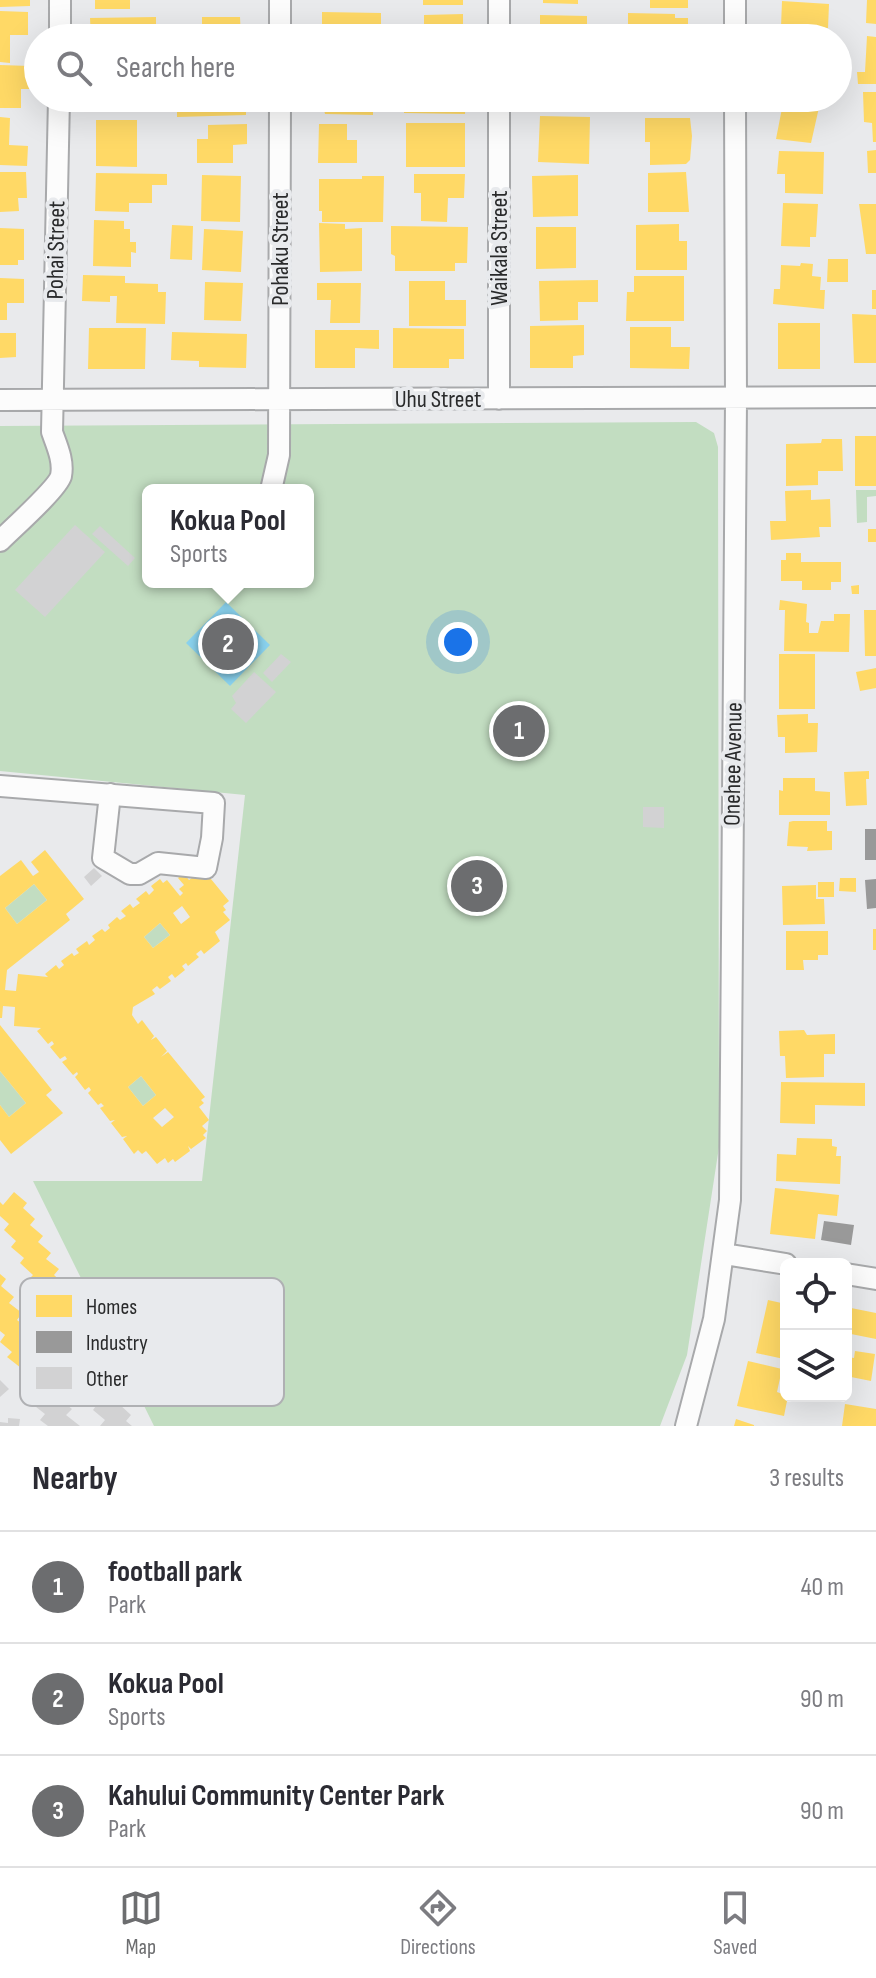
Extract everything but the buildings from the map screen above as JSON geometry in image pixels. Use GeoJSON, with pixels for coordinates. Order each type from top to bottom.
{"type":"FeatureCollection","features":[{"type":"Feature","properties":{"kind":"street"},"geometry":{"type":"LineString","coordinates":[[60,0],[60,24]]}},
{"type":"Feature","properties":{"kind":"street"},"geometry":{"type":"LineString","coordinates":[[280,0],[280,24]]}},
{"type":"Feature","properties":{"kind":"street"},"geometry":{"type":"LineString","coordinates":[[499,0],[499,24]]}},
{"type":"Feature","properties":{"kind":"street"},"geometry":{"type":"LineString","coordinates":[[735,0],[735,24]]}},
{"type":"Feature","properties":{"kind":"street","name":"Pohai Street"},"geometry":{"type":"LineString","coordinates":[[0,541],[55,488],[62,465],[52,432],[59,112]]}},
{"type":"Feature","properties":{"kind":"street","name":"Pohaku Street"},"geometry":{"type":"LineString","coordinates":[[272,484],[279,455],[280,112]]}},
{"type":"Feature","properties":{"kind":"street","name":"Waikala Street"},"geometry":{"type":"LineString","coordinates":[[499,112],[499,399]]}},
{"type":"Feature","properties":{"kind":"street","name":"Onehee Avenue"},"geometry":{"type":"LineString","coordinates":[[686,1426],[714,1319],[730,1200],[733,1078],[735,112]]}},
{"type":"Feature","properties":{"kind":"street","name":"Uhu Street"},"geometry":{"type":"LineString","coordinates":[[0,400],[736,400],[876,397]]}},
{"type":"Feature","properties":{"kind":"street"},"geometry":{"type":"LineString","coordinates":[[0,786],[110,794],[214,803],[206,868],[158,863],[139,874],[130,874],[103,858],[110,794]]}},
{"type":"Feature","properties":{"kind":"street"},"geometry":{"type":"LineString","coordinates":[[724,1254],[780,1263]]}},
{"type":"Feature","properties":{"kind":"street"},"geometry":{"type":"LineString","coordinates":[[852,1275],[876,1279]]}},
{"type":"Feature","properties":{"kind":"green space"},"geometry":{"type":"Polygon","coordinates":[[[696,422],[714,433],[718,447],[719,1147],[687,1355],[660,1426],[154,1426],[144,1406],[284,1406],[284,1278],[81,1278],[33,1181],[202,1181],[245,795],[0,771],[0,426],[696,422]]]}},
{"type":"Feature","properties":{"kind":"green space"},"geometry":{"type":"Polygon","coordinates":[[[856,490],[876,490],[876,496],[867,497],[867,522],[857,523],[856,490]]]}},
{"type":"Feature","properties":{"kind":"green space"},"geometry":{"type":"Polygon","coordinates":[[[34,884],[47,900],[17,924],[5,908],[34,884]]]}},
{"type":"Feature","properties":{"kind":"green space"},"geometry":{"type":"Polygon","coordinates":[[[160,923],[170,935],[153,948],[144,937],[160,923]]]}},
{"type":"Feature","properties":{"kind":"green space"},"geometry":{"type":"Polygon","coordinates":[[[0,1071],[26,1103],[9,1117],[0,1105],[0,1071]]]}},
{"type":"Feature","properties":{"kind":"green space"},"geometry":{"type":"Polygon","coordinates":[[[141,1076],[156,1095],[143,1106],[128,1087],[141,1076]]]}},
{"type":"Feature","properties":{"kind":"water"},"geometry":{"type":"Polygon","coordinates":[[[226,602],[270,645],[230,686],[186,643],[226,602]]]}},
{"type":"Feature","properties":{"kind":"place","name":"Kokua Pool"},"geometry":{"type":"Point","coordinates":[228,644]}},
{"type":"Feature","properties":{"kind":"place","name":"football park"},"geometry":{"type":"Point","coordinates":[519,731]}},
{"type":"Feature","properties":{"kind":"place","name":"Kahului Community Center Park"},"geometry":{"type":"Point","coordinates":[477,886]}}]}
